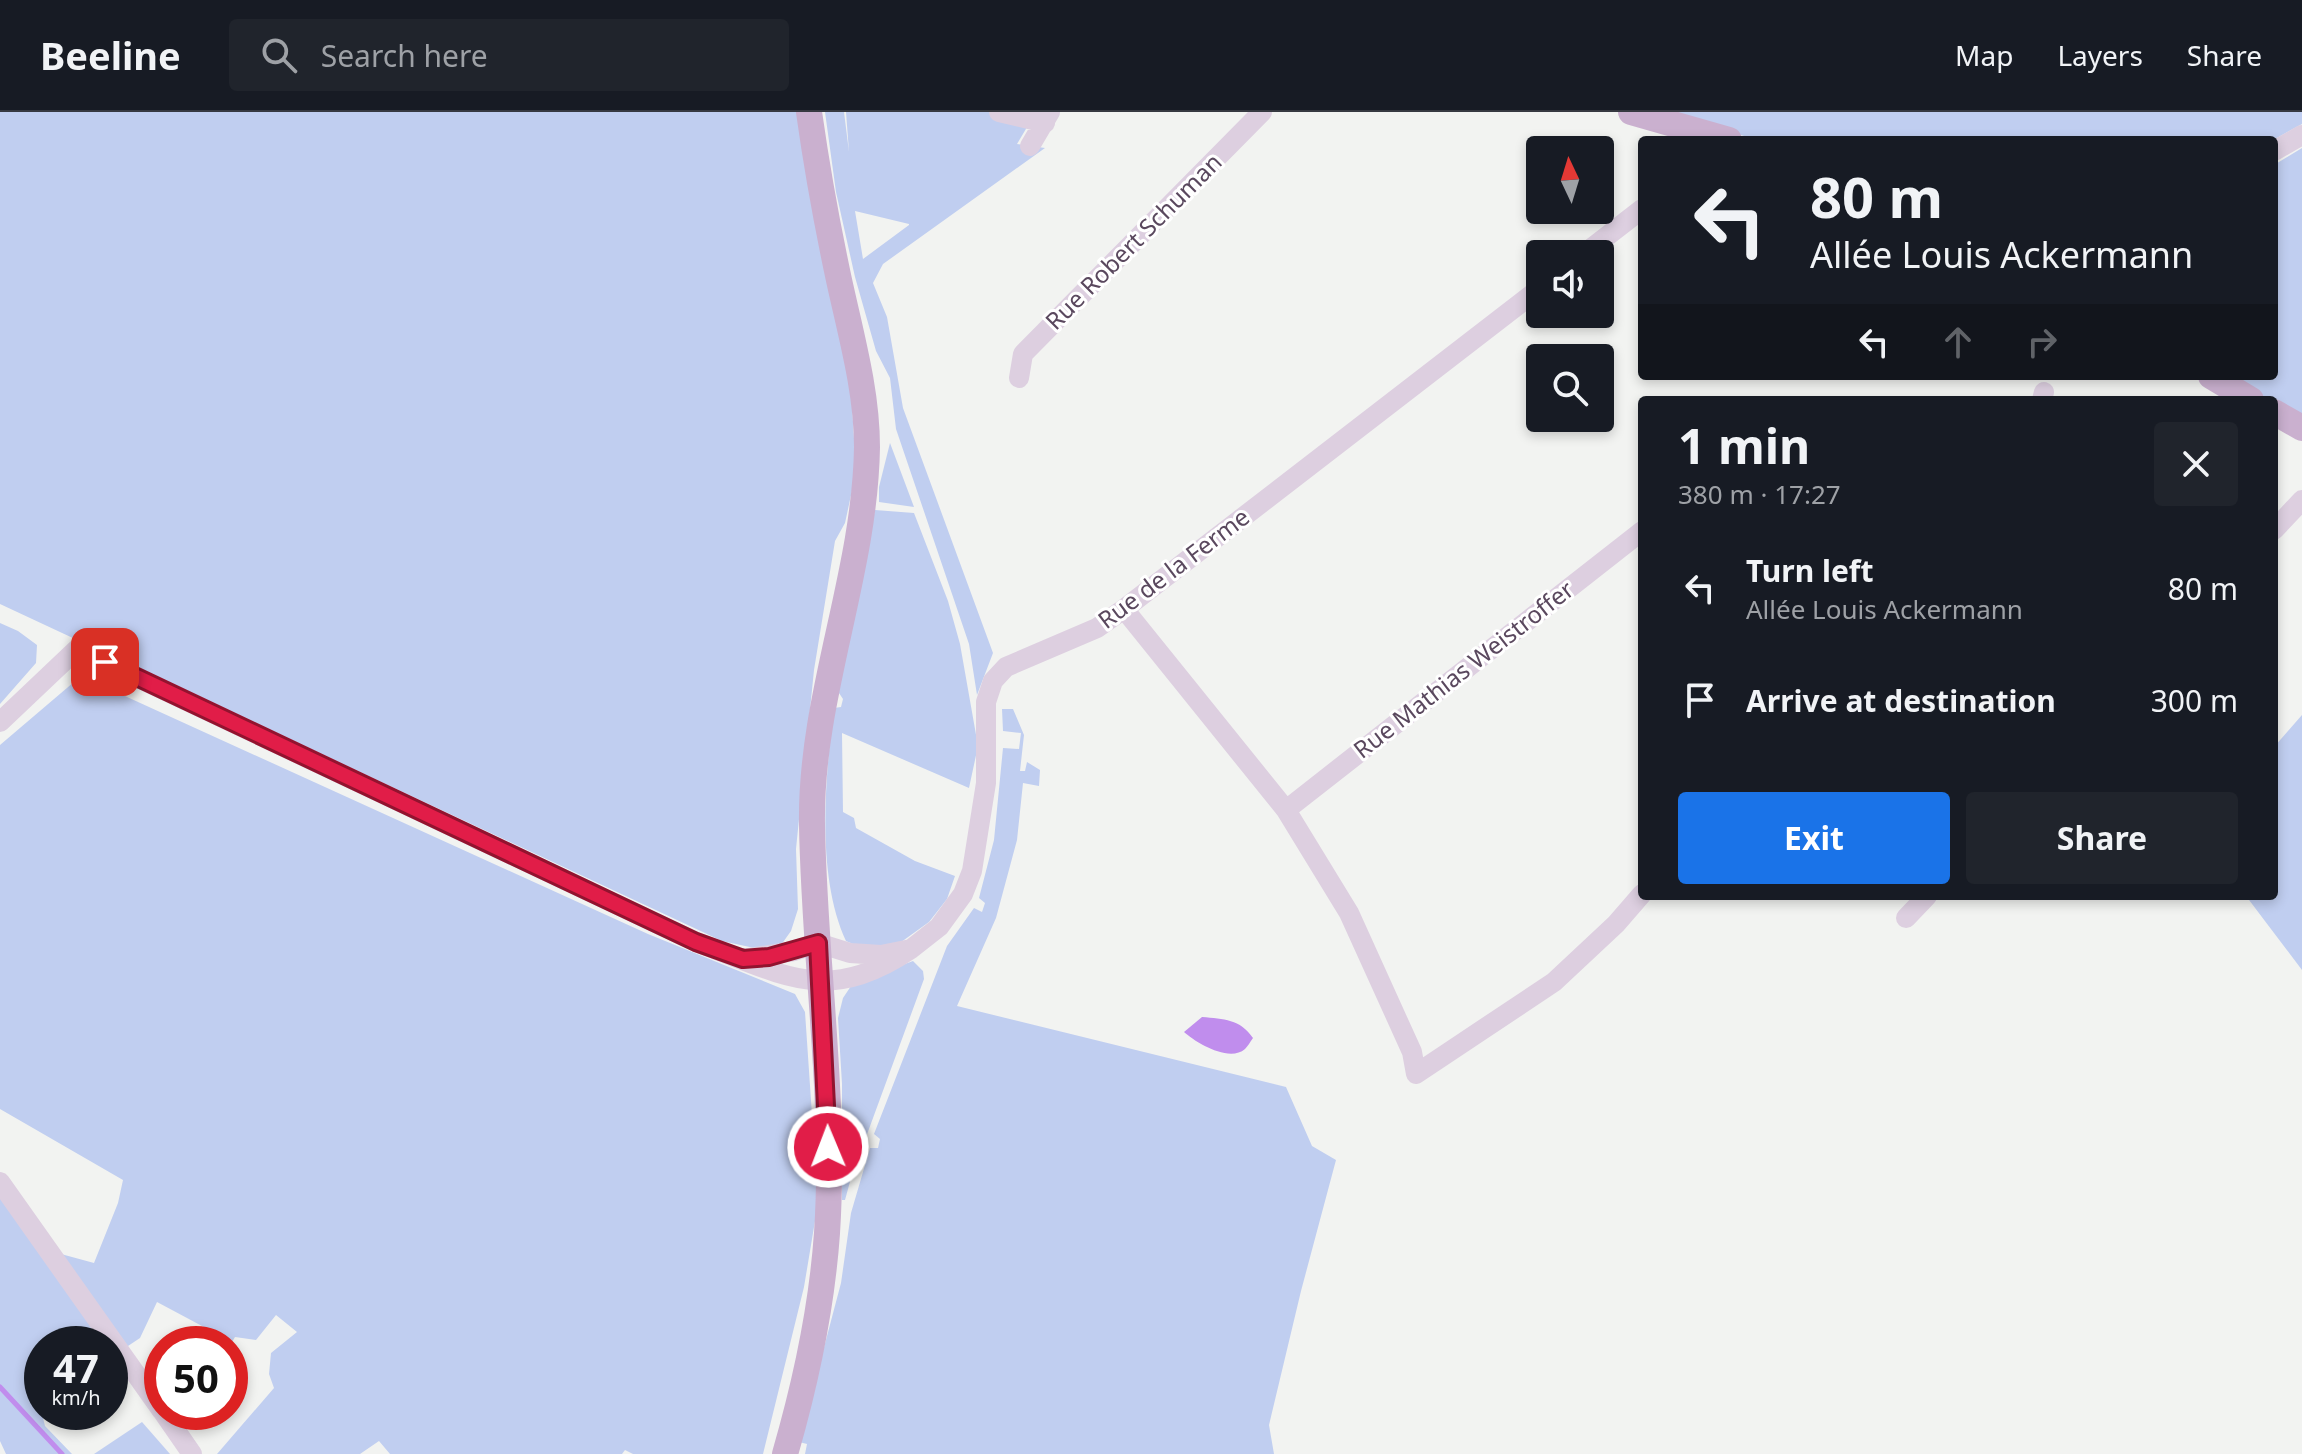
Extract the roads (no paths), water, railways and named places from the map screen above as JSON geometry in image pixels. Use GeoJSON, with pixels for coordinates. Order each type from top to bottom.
{"type":"FeatureCollection","features":[{"type":"Feature","properties":{"kind":"main road"},"geometry":{"type":"LineString","coordinates":[[785,1454],[815,1323],[827,1234],[828,1118],[812,823],[815,750],[858,544],[867,445],[862,383],[820,195],[809,112]]}},
{"type":"Feature","properties":{"kind":"main road"},"geometry":{"type":"LineString","coordinates":[[1631,112],[1711,136]]}},
{"type":"Feature","properties":{"kind":"main road"},"geometry":{"type":"LineString","coordinates":[[2218,380],[2244,396]]}},
{"type":"Feature","properties":{"kind":"main road"},"geometry":{"type":"LineString","coordinates":[[2278,414],[2302,428]]}},
{"type":"Feature","properties":{"kind":"street"},"geometry":{"type":"LineString","coordinates":[[999,112],[1047,118],[1030,146]]}},
{"type":"Feature","properties":{"kind":"street","name":"Rue Robert Schuman"},"geometry":{"type":"LineString","coordinates":[[1019,378],[1023,354],[1262,112]]}},
{"type":"Feature","properties":{"kind":"street"},"geometry":{"type":"LineString","coordinates":[[2278,149],[2302,135]]}},
{"type":"Feature","properties":{"kind":"street"},"geometry":{"type":"LineString","coordinates":[[1602,240],[1638,212]]}},
{"type":"Feature","properties":{"kind":"street","name":"Rue de la Ferme"},"geometry":{"type":"LineString","coordinates":[[0,722],[77,649],[696,942],[768,971],[804,980],[855,977],[885,967],[911,949],[939,927],[963,894],[972,871],[986,783],[986,702],[993,681],[1006,667],[1097,628],[1124,609],[1526,299]]}},
{"type":"Feature","properties":{"kind":"street"},"geometry":{"type":"LineString","coordinates":[[2278,526],[2302,500]]}},
{"type":"Feature","properties":{"kind":"street","name":"Rue Mathias Weistroffer"},"geometry":{"type":"LineString","coordinates":[[1286,810],[1638,534]]}},
{"type":"Feature","properties":{"kind":"street"},"geometry":{"type":"LineString","coordinates":[[1124,609],[1286,810],[1349,913],[1412,1052],[1416,1074],[1554,982],[1616,924],[1638,899]]}},
{"type":"Feature","properties":{"kind":"street"},"geometry":{"type":"LineString","coordinates":[[1906,918],[1923,900]]}},
{"type":"Feature","properties":{"kind":"street"},"geometry":{"type":"LineString","coordinates":[[743,959],[769,957],[818,943],[850,953],[881,955],[911,949]]}},
{"type":"Feature","properties":{"kind":"street"},"geometry":{"type":"LineString","coordinates":[[0,1182],[144,1386]]}},
{"type":"Feature","properties":{"kind":"street"},"geometry":{"type":"LineString","coordinates":[[175,1430],[192,1454]]}},
{"type":"Feature","properties":{"kind":"waterway"},"geometry":{"type":"LineString","coordinates":[[0,1387],[62,1454]]}}]}
